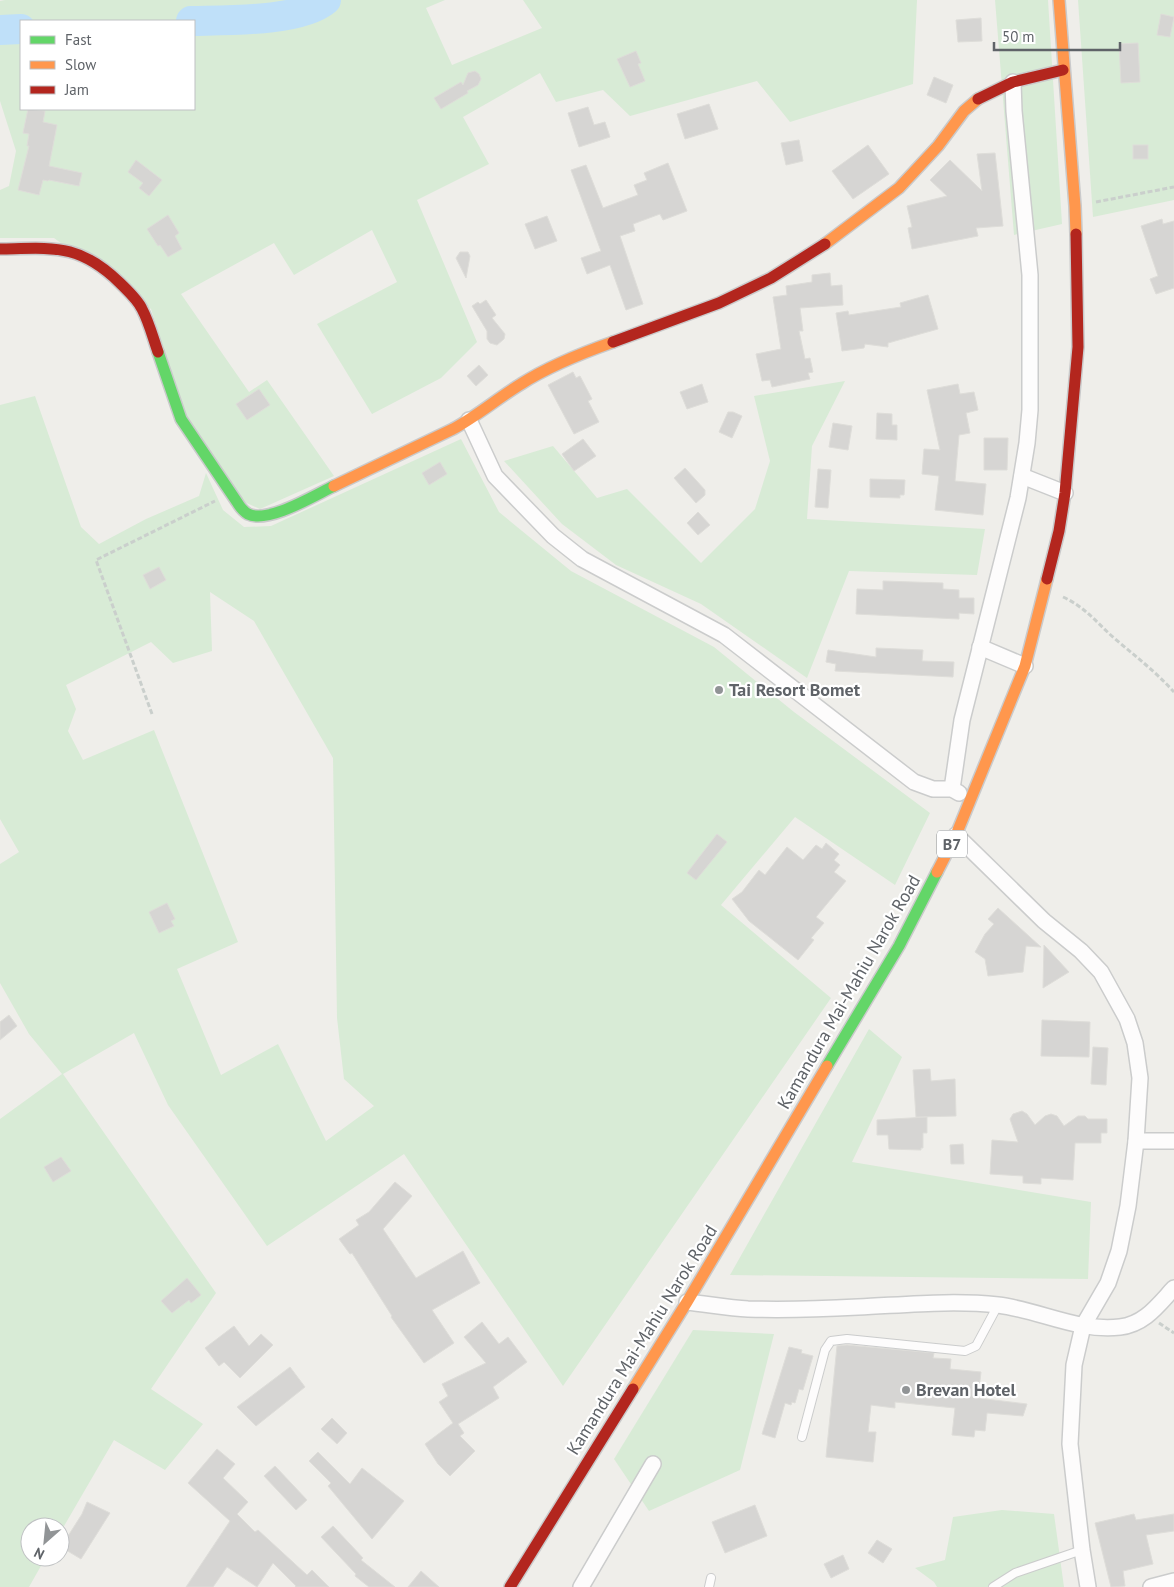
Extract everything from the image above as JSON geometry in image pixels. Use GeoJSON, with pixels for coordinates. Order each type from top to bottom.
{"type":"FeatureCollection","features":[{"type":"Feature","properties":{"kind":"main road","name":"Kamandura Mai-Mahiu Narok Road"},"geometry":{"type":"LineString","coordinates":[[510,1587],[687,1302],[899,946],[956,835],[1025,666],[1059,531],[1065,493],[1078,346],[1076,206],[1059,0]]}},
{"type":"Feature","properties":{"kind":"main road"},"geometry":{"type":"LineString","coordinates":[[0,249],[61,249],[79,253],[107,271],[134,298],[142,308],[181,419],[238,506],[244,512],[258,518],[273,514],[469,420],[522,383],[560,363],[606,344],[719,303],[778,273],[837,236],[899,188],[938,146],[964,111],[979,98],[1014,82],[1064,70]]}},
{"type":"Feature","properties":{"kind":"street"},"geometry":{"type":"LineString","coordinates":[[952,789],[962,720],[1022,476],[1030,410],[1030,275],[1014,111],[1014,82]]}},
{"type":"Feature","properties":{"kind":"street"},"geometry":{"type":"LineString","coordinates":[[469,420],[495,476],[553,536],[582,559],[724,635],[914,782],[933,789],[952,789],[971,801]]}},
{"type":"Feature","properties":{"kind":"street"},"geometry":{"type":"LineString","coordinates":[[1022,476],[1065,493]]}},
{"type":"Feature","properties":{"kind":"street"},"geometry":{"type":"LineString","coordinates":[[980,647],[1025,666]]}},
{"type":"Feature","properties":{"kind":"street"},"geometry":{"type":"LineString","coordinates":[[956,835],[1044,921],[1081,951],[1101,972],[1127,1018],[1135,1043],[1140,1078],[1136,1140],[1128,1206],[1119,1251],[1108,1283],[1083,1326],[1074,1365],[1070,1444],[1088,1587]]}},
{"type":"Feature","properties":{"kind":"street"},"geometry":{"type":"LineString","coordinates":[[1136,1140],[1174,1141]]}},
{"type":"Feature","properties":{"kind":"street"},"geometry":{"type":"LineString","coordinates":[[687,1302],[756,1309],[907,1304],[998,1305],[1040,1313],[1083,1326],[1104,1328],[1123,1327],[1149,1316],[1174,1288]]}},
{"type":"Feature","properties":{"kind":"street"},"geometry":{"type":"LineString","coordinates":[[581,1587],[653,1464]]}},
{"type":"Feature","properties":{"kind":"street"},"geometry":{"type":"LineString","coordinates":[[1151,1587],[1174,1581]]}},
{"type":"Feature","properties":{"kind":"lane"},"geometry":{"type":"LineString","coordinates":[[802,1437],[825,1350],[831,1341],[847,1339],[965,1351],[976,1346],[998,1305]]}},
{"type":"Feature","properties":{"kind":"lane"},"geometry":{"type":"LineString","coordinates":[[993,1587],[1016,1573],[1082,1550]]}},
{"type":"Feature","properties":{"kind":"lane"},"geometry":{"type":"LineString","coordinates":[[708,1587],[711,1578]]}},
{"type":"Feature","properties":{"kind":"path"},"geometry":{"type":"LineString","coordinates":[[1076,206],[1174,187]]}},
{"type":"Feature","properties":{"kind":"path"},"geometry":{"type":"LineString","coordinates":[[152,714],[96,560],[231,493]]}},
{"type":"Feature","properties":{"kind":"path"},"geometry":{"type":"LineString","coordinates":[[1044,592],[1077,603],[1113,637],[1156,672],[1174,692]]}},
{"type":"Feature","properties":{"kind":"green space"},"geometry":{"type":"Polygon","coordinates":[[[5,0],[445,0],[426,8],[452,65],[542,28],[523,0],[917,0],[913,84],[790,122],[757,81],[630,116],[603,90],[556,102],[540,73],[463,117],[489,164],[417,200],[477,342],[441,378],[372,414],[317,324],[397,282],[372,230],[294,275],[274,243],[181,294],[249,392],[267,380],[334,476],[260,509],[242,501],[185,418],[151,309],[54,238],[0,238],[0,190],[9,186],[16,151],[0,101],[0,1],[5,0]]]}},
{"type":"Feature","properties":{"kind":"green space"},"geometry":{"type":"Polygon","coordinates":[[[995,0],[1048,0],[1062,224],[1014,235],[995,0]]]}},
{"type":"Feature","properties":{"kind":"green space"},"geometry":{"type":"Polygon","coordinates":[[[1078,0],[1174,0],[1174,200],[1093,217],[1078,0]]]}},
{"type":"Feature","properties":{"kind":"green space"},"geometry":{"type":"Polygon","coordinates":[[[845,381],[812,446],[807,519],[985,529],[977,575],[849,571],[807,678],[701,604],[616,565],[562,524],[504,461],[553,446],[597,498],[627,489],[701,563],[755,509],[770,461],[754,396],[845,381]]]}},
{"type":"Feature","properties":{"kind":"green space"},"geometry":{"type":"Polygon","coordinates":[[[35,396],[81,527],[99,544],[146,519],[199,496],[206,473],[223,510],[244,527],[271,526],[461,439],[499,512],[571,571],[714,647],[794,712],[930,813],[895,885],[795,817],[721,905],[831,998],[563,1386],[404,1154],[267,1246],[168,1105],[134,1033],[63,1074],[216,1293],[151,1389],[203,1424],[165,1470],[114,1440],[69,1517],[20,1517],[20,1567],[40,1567],[29,1587],[0,1587],[0,1119],[62,1074],[29,1034],[0,983],[0,864],[19,852],[0,819],[0,405],[35,396]],[[210,592],[212,651],[173,663],[151,642],[66,685],[76,709],[68,731],[83,760],[154,730],[238,942],[177,969],[221,1075],[278,1044],[326,1141],[374,1106],[344,1079],[337,1018],[333,758],[254,621],[210,592]]]}},
{"type":"Feature","properties":{"kind":"green space"},"geometry":{"type":"Polygon","coordinates":[[[869,1029],[902,1057],[852,1162],[1091,1202],[1088,1279],[730,1275],[869,1029]]]}},
{"type":"Feature","properties":{"kind":"green space"},"geometry":{"type":"Polygon","coordinates":[[[693,1330],[774,1334],[740,1470],[649,1511],[614,1459],[693,1330]]]}},
{"type":"Feature","properties":{"kind":"green space"},"geometry":{"type":"Polygon","coordinates":[[[1002,1510],[1054,1514],[1064,1587],[937,1587],[934,1582],[915,1568],[945,1560],[953,1517],[1002,1510]]]}},
{"type":"Feature","properties":{"kind":"building"},"geometry":{"type":"Polygon","coordinates":[[[1161,14],[1174,17],[1170,37],[1157,35],[1161,14]]]}},
{"type":"Feature","properties":{"kind":"building"},"geometry":{"type":"Polygon","coordinates":[[[981,18],[982,41],[958,42],[956,20],[981,18]]]}},
{"type":"Feature","properties":{"kind":"building"},"geometry":{"type":"Polygon","coordinates":[[[1138,43],[1140,82],[1121,83],[1119,44],[1138,43]]]}},
{"type":"Feature","properties":{"kind":"building"},"geometry":{"type":"Polygon","coordinates":[[[636,51],[641,63],[638,64],[645,81],[630,87],[617,59],[636,51]]]}},
{"type":"Feature","properties":{"kind":"building"},"geometry":{"type":"Polygon","coordinates":[[[475,71],[481,79],[478,85],[441,109],[434,98],[461,82],[463,85],[468,73],[475,71]]]}},
{"type":"Feature","properties":{"kind":"building"},"geometry":{"type":"Polygon","coordinates":[[[934,77],[953,85],[946,103],[927,95],[934,77]]]}},
{"type":"Feature","properties":{"kind":"building"},"geometry":{"type":"Polygon","coordinates":[[[709,104],[718,129],[685,139],[677,114],[709,104]]]}},
{"type":"Feature","properties":{"kind":"building"},"geometry":{"type":"Polygon","coordinates":[[[588,107],[594,125],[605,122],[610,137],[579,147],[568,113],[588,107]]]}},
{"type":"Feature","properties":{"kind":"building"},"geometry":{"type":"Polygon","coordinates":[[[28,110],[45,111],[43,122],[57,125],[49,166],[82,173],[79,186],[43,180],[39,195],[18,190],[29,146],[27,146],[29,134],[23,133],[28,110]]]}},
{"type":"Feature","properties":{"kind":"building"},"geometry":{"type":"Polygon","coordinates":[[[799,140],[803,161],[786,165],[781,143],[799,140]]]}},
{"type":"Feature","properties":{"kind":"building"},"geometry":{"type":"Polygon","coordinates":[[[868,145],[889,174],[853,199],[832,171],[868,145]]]}},
{"type":"Feature","properties":{"kind":"building"},"geometry":{"type":"Polygon","coordinates":[[[1133,145],[1148,145],[1148,159],[1133,159],[1133,145]]]}},
{"type":"Feature","properties":{"kind":"building"},"geometry":{"type":"Polygon","coordinates":[[[995,153],[1003,226],[976,228],[978,236],[912,249],[908,228],[912,227],[907,206],[947,196],[930,180],[950,160],[982,191],[977,154],[995,153]]]}},
{"type":"Feature","properties":{"kind":"building"},"geometry":{"type":"Polygon","coordinates":[[[136,160],[162,180],[149,196],[139,188],[143,183],[128,172],[136,160]]]}},
{"type":"Feature","properties":{"kind":"building"},"geometry":{"type":"Polygon","coordinates":[[[668,163],[687,211],[663,220],[660,214],[633,224],[635,231],[620,236],[643,304],[626,310],[610,265],[587,274],[581,258],[601,251],[571,170],[586,165],[603,208],[638,195],[634,185],[647,180],[644,173],[668,163]]]}},
{"type":"Feature","properties":{"kind":"building"},"geometry":{"type":"Polygon","coordinates":[[[168,215],[179,233],[175,236],[182,249],[168,257],[147,229],[168,215]]]}},
{"type":"Feature","properties":{"kind":"building"},"geometry":{"type":"Polygon","coordinates":[[[547,216],[557,241],[535,249],[525,224],[547,216]]]}},
{"type":"Feature","properties":{"kind":"building"},"geometry":{"type":"Polygon","coordinates":[[[1162,219],[1163,224],[1174,221],[1174,288],[1156,294],[1150,279],[1158,276],[1141,226],[1162,219]]]}},
{"type":"Feature","properties":{"kind":"building"},"geometry":{"type":"Polygon","coordinates":[[[460,252],[468,252],[470,256],[466,278],[456,258],[460,252]]]}},
{"type":"Feature","properties":{"kind":"building"},"geometry":{"type":"Polygon","coordinates":[[[830,273],[831,286],[842,285],[843,305],[800,308],[803,331],[799,331],[805,359],[810,358],[813,372],[808,373],[810,379],[772,387],[770,380],[762,381],[756,354],[781,349],[773,297],[787,295],[786,286],[812,282],[812,275],[830,273]]]}},
{"type":"Feature","properties":{"kind":"building"},"geometry":{"type":"Polygon","coordinates":[[[928,295],[938,329],[888,343],[888,347],[865,344],[864,348],[842,351],[836,313],[848,311],[849,315],[901,307],[900,303],[928,295]]]}},
{"type":"Feature","properties":{"kind":"building"},"geometry":{"type":"Polygon","coordinates":[[[486,300],[496,315],[492,318],[505,334],[504,339],[497,345],[490,343],[487,339],[487,331],[472,306],[486,300]]]}},
{"type":"Feature","properties":{"kind":"building"},"geometry":{"type":"Polygon","coordinates":[[[479,365],[488,375],[476,386],[467,376],[479,365]]]}},
{"type":"Feature","properties":{"kind":"building"},"geometry":{"type":"Polygon","coordinates":[[[573,372],[576,378],[580,376],[592,399],[588,401],[599,422],[574,434],[548,385],[573,372]]]}},
{"type":"Feature","properties":{"kind":"building"},"geometry":{"type":"Polygon","coordinates":[[[702,384],[708,402],[687,409],[680,392],[702,384]]]}},
{"type":"Feature","properties":{"kind":"building"},"geometry":{"type":"Polygon","coordinates":[[[958,384],[960,394],[974,392],[978,410],[966,413],[970,433],[959,435],[955,481],[986,484],[983,515],[935,510],[939,476],[922,474],[924,449],[940,450],[927,390],[958,384]]]}},
{"type":"Feature","properties":{"kind":"building"},"geometry":{"type":"Polygon","coordinates":[[[259,389],[270,405],[247,420],[236,404],[259,389]]]}},
{"type":"Feature","properties":{"kind":"building"},"geometry":{"type":"Polygon","coordinates":[[[728,412],[742,416],[732,438],[719,432],[728,412]]]}},
{"type":"Feature","properties":{"kind":"building"},"geometry":{"type":"Polygon","coordinates":[[[877,413],[892,414],[892,425],[897,425],[897,440],[876,439],[877,413]]]}},
{"type":"Feature","properties":{"kind":"building"},"geometry":{"type":"Polygon","coordinates":[[[833,423],[852,426],[848,450],[829,447],[833,423]]]}},
{"type":"Feature","properties":{"kind":"building"},"geometry":{"type":"Polygon","coordinates":[[[984,438],[1008,438],[1007,470],[984,470],[984,438]]]}},
{"type":"Feature","properties":{"kind":"building"},"geometry":{"type":"Polygon","coordinates":[[[583,439],[596,456],[574,471],[562,454],[583,439]]]}},
{"type":"Feature","properties":{"kind":"building"},"geometry":{"type":"Polygon","coordinates":[[[440,462],[447,474],[429,485],[422,473],[440,462]]]}},
{"type":"Feature","properties":{"kind":"building"},"geometry":{"type":"Polygon","coordinates":[[[685,468],[705,490],[705,495],[696,503],[674,478],[685,468]]]}},
{"type":"Feature","properties":{"kind":"building"},"geometry":{"type":"Polygon","coordinates":[[[818,469],[831,470],[828,508],[815,507],[818,469]]]}},
{"type":"Feature","properties":{"kind":"building"},"geometry":{"type":"Polygon","coordinates":[[[870,479],[905,480],[904,495],[900,495],[900,498],[870,497],[870,479]]]}},
{"type":"Feature","properties":{"kind":"building"},"geometry":{"type":"Polygon","coordinates":[[[698,512],[710,525],[698,535],[687,523],[698,512]]]}},
{"type":"Feature","properties":{"kind":"building"},"geometry":{"type":"Polygon","coordinates":[[[159,567],[166,580],[150,589],[143,575],[159,567]]]}},
{"type":"Feature","properties":{"kind":"building"},"geometry":{"type":"Polygon","coordinates":[[[883,581],[943,583],[943,589],[959,590],[959,598],[974,598],[974,614],[959,613],[959,619],[856,614],[857,589],[883,590],[883,581]]]}},
{"type":"Feature","properties":{"kind":"building"},"geometry":{"type":"Polygon","coordinates":[[[876,648],[923,650],[922,661],[954,662],[953,677],[835,671],[836,664],[826,662],[828,650],[876,657],[876,648]]]}},
{"type":"Feature","properties":{"kind":"building"},"geometry":{"type":"Polygon","coordinates":[[[717,834],[727,842],[696,880],[687,873],[717,834]]]}},
{"type":"Feature","properties":{"kind":"building"},"geometry":{"type":"Polygon","coordinates":[[[826,843],[839,854],[834,860],[840,865],[834,872],[846,881],[816,917],[824,923],[811,938],[814,940],[798,960],[749,921],[732,899],[742,892],[759,870],[765,875],[787,847],[803,860],[816,845],[822,849],[826,843]]]}},
{"type":"Feature","properties":{"kind":"building"},"geometry":{"type":"Polygon","coordinates":[[[167,903],[175,919],[171,921],[174,926],[159,933],[149,912],[167,903]]]}},
{"type":"Feature","properties":{"kind":"building"},"geometry":{"type":"Polygon","coordinates":[[[998,908],[1041,947],[1026,946],[1023,972],[988,976],[985,959],[975,952],[985,934],[994,924],[988,919],[998,908]]]}},
{"type":"Feature","properties":{"kind":"building"},"geometry":{"type":"Polygon","coordinates":[[[1044,945],[1069,972],[1043,988],[1044,945]]]}},
{"type":"Feature","properties":{"kind":"building"},"geometry":{"type":"Polygon","coordinates":[[[9,1015],[17,1026],[0,1040],[0,1022],[9,1015]]]}},
{"type":"Feature","properties":{"kind":"building"},"geometry":{"type":"Polygon","coordinates":[[[1042,1020],[1090,1022],[1089,1057],[1041,1056],[1042,1020]]]}},
{"type":"Feature","properties":{"kind":"building"},"geometry":{"type":"Polygon","coordinates":[[[1093,1047],[1108,1048],[1106,1085],[1091,1084],[1093,1047]]]}},
{"type":"Feature","properties":{"kind":"building"},"geometry":{"type":"Polygon","coordinates":[[[930,1069],[931,1081],[955,1079],[956,1116],[916,1117],[913,1070],[930,1069]]]}},
{"type":"Feature","properties":{"kind":"building"},"geometry":{"type":"Polygon","coordinates":[[[1022,1111],[1027,1114],[1035,1125],[1045,1116],[1051,1114],[1057,1116],[1064,1126],[1078,1116],[1085,1116],[1088,1119],[1107,1119],[1107,1133],[1101,1133],[1101,1143],[1075,1143],[1073,1180],[1041,1178],[1041,1184],[1023,1183],[1023,1176],[990,1174],[992,1140],[1018,1142],[1010,1119],[1013,1114],[1022,1111]]]}},
{"type":"Feature","properties":{"kind":"building"},"geometry":{"type":"Polygon","coordinates":[[[927,1117],[927,1133],[923,1133],[923,1148],[921,1150],[889,1149],[888,1135],[877,1135],[877,1120],[927,1117]]]}},
{"type":"Feature","properties":{"kind":"building"},"geometry":{"type":"Polygon","coordinates":[[[963,1144],[964,1164],[951,1164],[950,1145],[963,1144]]]}},
{"type":"Feature","properties":{"kind":"building"},"geometry":{"type":"Polygon","coordinates":[[[61,1157],[71,1171],[53,1182],[44,1167],[61,1157]]]}},
{"type":"Feature","properties":{"kind":"building"},"geometry":{"type":"Polygon","coordinates":[[[395,1182],[412,1196],[383,1229],[416,1278],[463,1251],[480,1283],[432,1310],[454,1343],[424,1363],[391,1317],[352,1253],[350,1254],[339,1239],[359,1225],[356,1220],[369,1212],[395,1182]]]}},
{"type":"Feature","properties":{"kind":"building"},"geometry":{"type":"Polygon","coordinates":[[[187,1278],[201,1295],[191,1303],[189,1300],[172,1313],[161,1301],[187,1278]]]}},
{"type":"Feature","properties":{"kind":"building"},"geometry":{"type":"Polygon","coordinates":[[[482,1322],[499,1344],[508,1337],[527,1362],[493,1387],[499,1398],[458,1424],[464,1433],[460,1436],[475,1451],[450,1476],[438,1464],[425,1444],[453,1423],[439,1402],[448,1396],[442,1384],[486,1363],[464,1337],[482,1322]]]}},
{"type":"Feature","properties":{"kind":"building"},"geometry":{"type":"Polygon","coordinates":[[[234,1326],[249,1346],[261,1334],[273,1345],[240,1378],[224,1362],[219,1366],[205,1348],[234,1326]]]}},
{"type":"Feature","properties":{"kind":"building","name":"Brevan Hotel"},"geometry":{"type":"Polygon","coordinates":[[[847,1345],[934,1353],[933,1358],[951,1359],[950,1369],[981,1372],[978,1398],[1027,1404],[1023,1416],[987,1413],[985,1431],[975,1430],[974,1437],[952,1435],[955,1408],[895,1402],[895,1408],[871,1405],[868,1432],[876,1432],[873,1462],[826,1457],[837,1346],[847,1345]]]}},
{"type":"Feature","properties":{"kind":"building"},"geometry":{"type":"Polygon","coordinates":[[[789,1347],[802,1350],[801,1353],[813,1356],[803,1390],[799,1389],[795,1403],[792,1402],[791,1405],[785,1403],[775,1438],[762,1434],[789,1347]]]}},
{"type":"Feature","properties":{"kind":"building"},"geometry":{"type":"Polygon","coordinates":[[[290,1367],[305,1387],[256,1426],[237,1407],[290,1367]]]}},
{"type":"Feature","properties":{"kind":"building"},"geometry":{"type":"Polygon","coordinates":[[[332,1418],[347,1433],[337,1444],[321,1429],[332,1418]]]}},
{"type":"Feature","properties":{"kind":"building"},"geometry":{"type":"Polygon","coordinates":[[[217,1449],[235,1464],[223,1478],[248,1502],[237,1514],[255,1532],[258,1530],[307,1575],[312,1570],[329,1587],[295,1587],[273,1563],[257,1587],[227,1567],[213,1587],[186,1587],[230,1521],[188,1483],[217,1449]]]}},
{"type":"Feature","properties":{"kind":"building"},"geometry":{"type":"Polygon","coordinates":[[[318,1452],[350,1484],[362,1468],[404,1501],[372,1539],[328,1486],[331,1483],[309,1461],[318,1452]]]}},
{"type":"Feature","properties":{"kind":"building"},"geometry":{"type":"Polygon","coordinates":[[[275,1466],[307,1500],[296,1510],[264,1476],[275,1466]]]}},
{"type":"Feature","properties":{"kind":"building"},"geometry":{"type":"Polygon","coordinates":[[[87,1502],[110,1513],[81,1559],[70,1552],[70,1533],[87,1502]]]}},
{"type":"Feature","properties":{"kind":"building"},"geometry":{"type":"Polygon","coordinates":[[[755,1505],[767,1536],[725,1553],[712,1522],[755,1505]]]}},
{"type":"Feature","properties":{"kind":"building"},"geometry":{"type":"Polygon","coordinates":[[[1134,1514],[1136,1520],[1174,1514],[1174,1531],[1146,1535],[1153,1564],[1123,1571],[1125,1586],[1111,1587],[1095,1523],[1134,1514]]]}},
{"type":"Feature","properties":{"kind":"building"},"geometry":{"type":"Polygon","coordinates":[[[333,1526],[363,1558],[361,1560],[395,1587],[369,1587],[355,1576],[356,1574],[321,1537],[333,1526]]]}},
{"type":"Feature","properties":{"kind":"building"},"geometry":{"type":"Polygon","coordinates":[[[877,1540],[892,1549],[883,1563],[868,1553],[877,1540]]]}},
{"type":"Feature","properties":{"kind":"building"},"geometry":{"type":"Polygon","coordinates":[[[843,1555],[849,1569],[831,1578],[824,1564],[843,1555]]]}},
{"type":"Feature","properties":{"kind":"building"},"geometry":{"type":"Polygon","coordinates":[[[421,1571],[439,1587],[408,1587],[421,1571]]]}},
{"type":"Feature","properties":{"kind":"waterway"},"geometry":{"type":"LineString","coordinates":[[195,21],[242,20],[281,16],[314,7],[326,0]]}},
{"type":"Feature","properties":{"kind":"waterway"},"geometry":{"type":"LineString","coordinates":[[0,30],[20,29]]}},
{"type":"Feature","properties":{"kind":"traffic: fast"},"geometry":{"type":"LineString","coordinates":[[158,352],[181,419],[239,506],[246,513],[257,516],[279,512],[334,486]]}},
{"type":"Feature","properties":{"kind":"traffic: fast"},"geometry":{"type":"LineString","coordinates":[[827,1066],[899,946],[937,872]]}},
{"type":"Feature","properties":{"kind":"traffic: slow"},"geometry":{"type":"LineString","coordinates":[[1059,0],[1076,234]]}},
{"type":"Feature","properties":{"kind":"traffic: slow"},"geometry":{"type":"LineString","coordinates":[[825,244],[899,188],[938,146],[964,111],[978,99]]}},
{"type":"Feature","properties":{"kind":"traffic: slow"},"geometry":{"type":"LineString","coordinates":[[334,486],[453,429],[512,389],[543,371],[613,342]]}},
{"type":"Feature","properties":{"kind":"traffic: slow"},"geometry":{"type":"LineString","coordinates":[[937,872],[956,835],[1025,666],[1047,579]]}},
{"type":"Feature","properties":{"kind":"traffic: slow"},"geometry":{"type":"LineString","coordinates":[[633,1389],[827,1066]]}},
{"type":"Feature","properties":{"kind":"traffic: jam"},"geometry":{"type":"LineString","coordinates":[[978,99],[1013,82],[1063,70]]}},
{"type":"Feature","properties":{"kind":"traffic: jam"},"geometry":{"type":"LineString","coordinates":[[1047,579],[1059,531],[1065,493],[1078,347],[1076,234]]}},
{"type":"Feature","properties":{"kind":"traffic: jam"},"geometry":{"type":"LineString","coordinates":[[613,342],[719,303],[771,278],[825,244]]}},
{"type":"Feature","properties":{"kind":"traffic: jam"},"geometry":{"type":"LineString","coordinates":[[0,249],[35,248],[64,251],[78,254],[105,270],[138,302],[147,319],[158,352]]}},
{"type":"Feature","properties":{"kind":"traffic: jam"},"geometry":{"type":"LineString","coordinates":[[510,1587],[633,1389]]}},
{"type":"Feature","properties":{"kind":"place","name":"Tai Resort Bomet"},"geometry":{"type":"Point","coordinates":[719,690]}},
{"type":"Feature","properties":{"kind":"place","name":"Brevan Hotel"},"geometry":{"type":"Point","coordinates":[906,1390]}}]}
